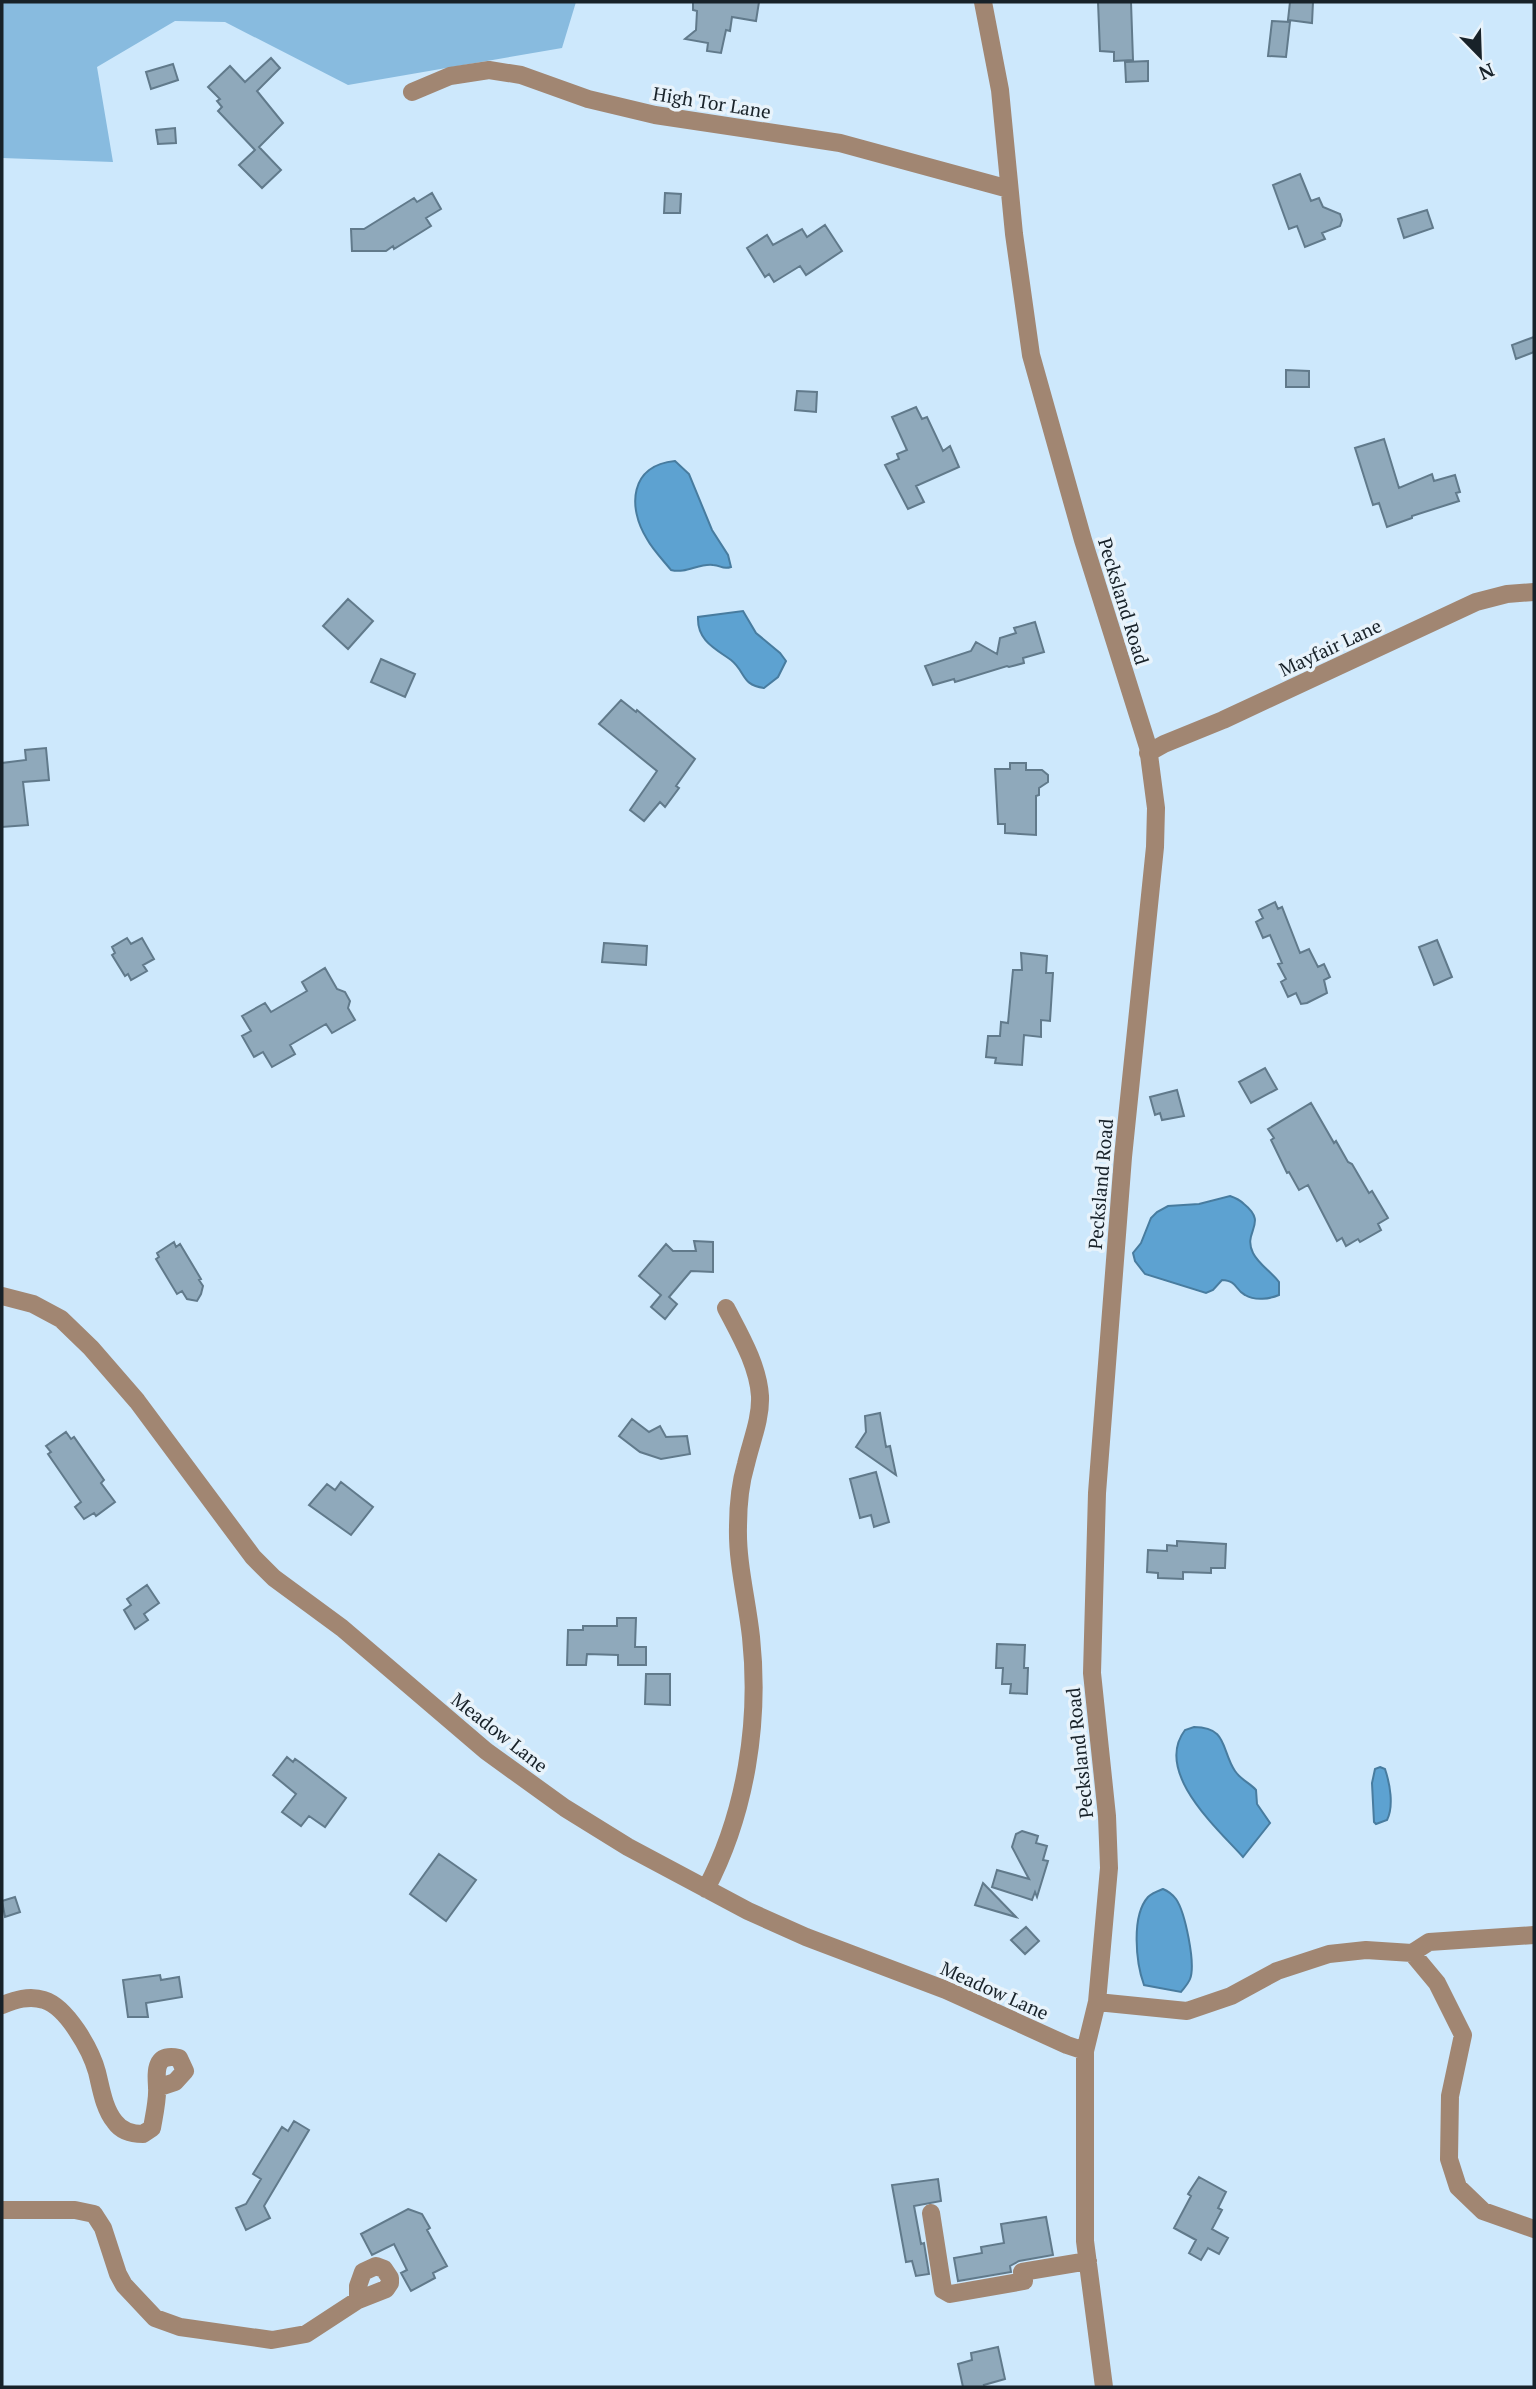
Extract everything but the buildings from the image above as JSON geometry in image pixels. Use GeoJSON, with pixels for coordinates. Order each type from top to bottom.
{"type":"FeatureCollection","features":[{"type":"Feature","properties":{"kind":"street","name":"Pecksland Road"},"geometry":{"type":"LineString","coordinates":[[983,2],[1000,90],[1009,189],[1031,355],[1083,540],[1148,747],[1154,780],[1155,847],[1123,1157],[1097,1493],[1092,1673],[1107,1816],[1109,1868],[1097,2002],[1085,2051],[1085,2241],[1104,2387]]}},
{"type":"Feature","properties":{"kind":"street","name":"High Tor Lane"},"geometry":{"type":"LineString","coordinates":[[412,92],[450,76],[489,70],[521,75],[588,99],[655,115],[840,143],[1009,189]]}},
{"type":"Feature","properties":{"kind":"street","name":"Mayfair Lane"},"geometry":{"type":"LineString","coordinates":[[1147,753],[1476,602],[1507,594],[1534,592]]}},
{"type":"Feature","properties":{"kind":"street","name":"Meadow Lane"},"geometry":{"type":"LineString","coordinates":[[2,1296],[33,1304],[61,1319],[91,1348],[137,1401],[253,1557],[274,1578],[342,1628],[498,1759],[565,1808],[628,1847],[747,1911],[806,1937],[946,1990],[1085,2051]]}},
{"type":"Feature","properties":{"kind":"street"},"geometry":{"type":"LineString","coordinates":[[706,1889],[732,1832],[749,1755],[752,1725],[753,1657],[737,1528],[741,1485],[758,1418],[760,1397],[756,1374],[726,1308]]}},
{"type":"Feature","properties":{"kind":"street"},"geometry":{"type":"LineString","coordinates":[[1097,2002],[1187,2011],[1231,1996],[1277,1971],[1329,1954],[1366,1950],[1412,1953],[1429,1942],[1534,1936]]}},
{"type":"Feature","properties":{"kind":"street"},"geometry":{"type":"LineString","coordinates":[[1412,1953],[1437,1983],[1463,2035],[1450,2096],[1449,2159],[1458,2187],[1483,2211],[1534,2229]]}},
{"type":"Feature","properties":{"kind":"street"},"geometry":{"type":"LineString","coordinates":[[2,2004],[27,1998],[36,1999],[52,2004],[64,2015],[87,2049],[96,2068],[108,2110],[114,2122],[123,2130],[133,2134],[148,2132],[153,2119],[157,2088]]}},
{"type":"Feature","properties":{"kind":"street"},"geometry":{"type":"LineString","coordinates":[[2,2210],[75,2210],[94,2214],[103,2228],[124,2286],[155,2318],[180,2328],[272,2340],[291,2338],[306,2334],[324,2324],[358,2300]]}},
{"type":"Feature","properties":{"kind":"street"},"geometry":{"type":"LineString","coordinates":[[931,2213],[943,2290],[950,2294],[1024,2281],[1022,2272],[1088,2261]]}},
{"type":"Feature","properties":{"kind":"shaded area"},"geometry":{"type":"Polygon","coordinates":[[[2,2],[576,2],[562,48],[348,85],[225,22],[175,21],[97,67],[113,162],[2,158],[2,2]]]}},
{"type":"Feature","properties":{"kind":"shaded area"},"geometry":{"type":"Polygon","coordinates":[[[675,461],[689,474],[712,530],[728,555],[731,567],[708,565],[682,571],[671,570],[647,539],[637,514],[637,490],[641,479],[649,470],[675,461]]]}},
{"type":"Feature","properties":{"kind":"shaded area"},"geometry":{"type":"Polygon","coordinates":[[[743,611],[756,633],[786,661],[778,677],[764,688],[747,681],[731,660],[708,643],[698,625],[698,617],[743,611]]]}},
{"type":"Feature","properties":{"kind":"shaded area"},"geometry":{"type":"Polygon","coordinates":[[[1230,1196],[1238,1199],[1254,1217],[1250,1245],[1256,1257],[1279,1282],[1279,1295],[1267,1298],[1249,1297],[1231,1282],[1222,1280],[1206,1293],[1145,1274],[1135,1261],[1133,1253],[1141,1243],[1151,1218],[1157,1212],[1168,1206],[1199,1204],[1230,1196]]]}},
{"type":"Feature","properties":{"kind":"shaded area"},"geometry":{"type":"Polygon","coordinates":[[[1205,1728],[1218,1735],[1235,1771],[1256,1790],[1257,1804],[1270,1823],[1243,1857],[1205,1816],[1183,1781],[1177,1764],[1177,1746],[1185,1730],[1205,1728]]]}},
{"type":"Feature","properties":{"kind":"shaded area"},"geometry":{"type":"Polygon","coordinates":[[[1375,1769],[1385,1769],[1387,1775],[1390,1808],[1387,1820],[1376,1824],[1372,1783],[1375,1769]]]}},
{"type":"Feature","properties":{"kind":"shaded area"},"geometry":{"type":"Polygon","coordinates":[[[1163,1889],[1176,1899],[1189,1938],[1191,1972],[1189,1981],[1181,1992],[1144,1985],[1139,1965],[1139,1916],[1148,1897],[1163,1889]]]}}]}
